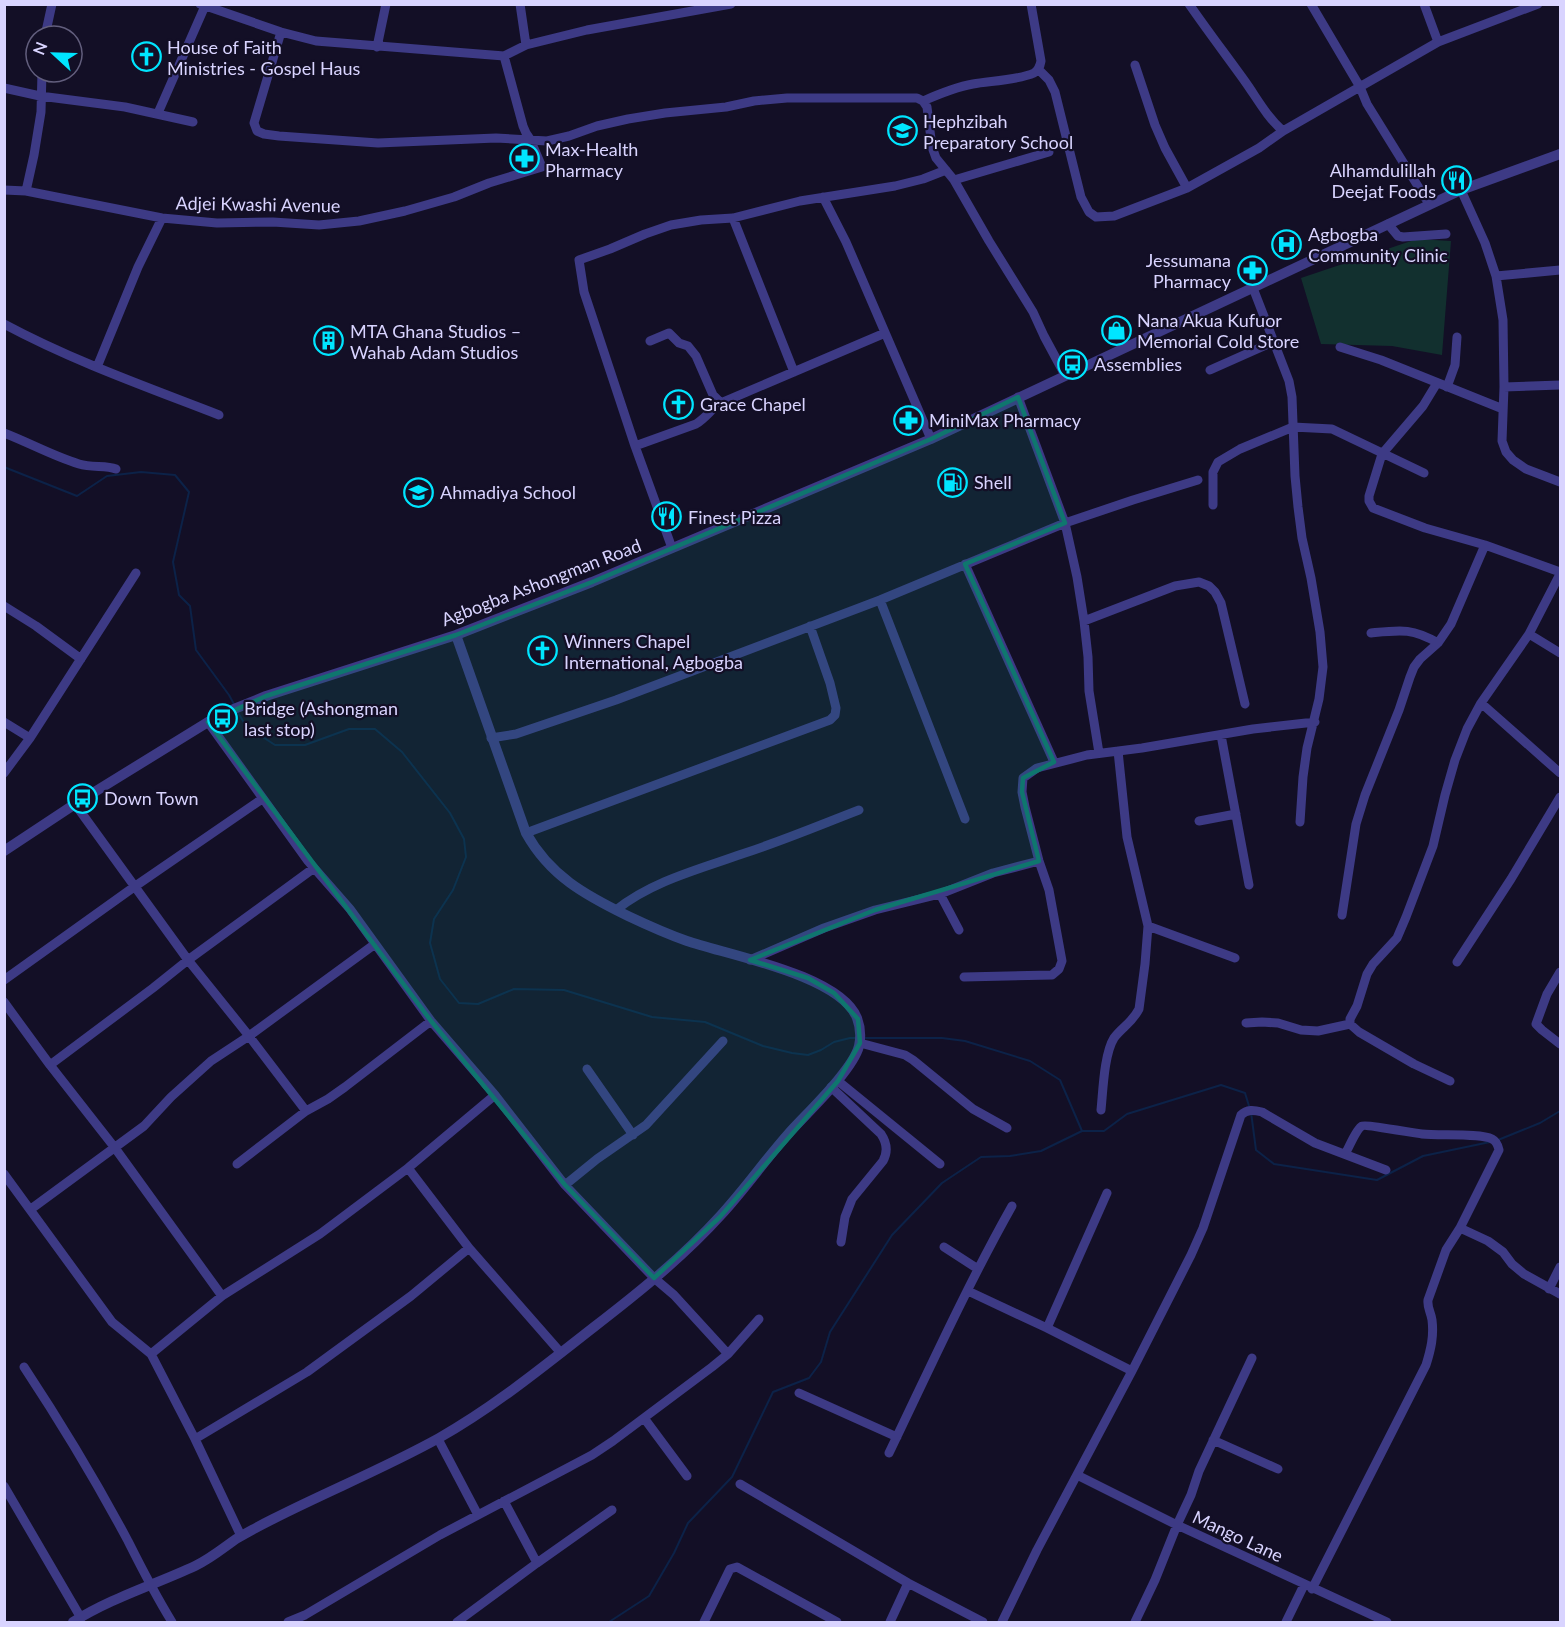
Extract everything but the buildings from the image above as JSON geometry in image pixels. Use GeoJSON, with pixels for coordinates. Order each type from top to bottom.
{"type":"FeatureCollection","features":[{"type":"Feature","properties":{"kind":"street"},"geometry":{"type":"LineString","coordinates":[[48,24],[52,4]]}},
{"type":"Feature","properties":{"kind":"street"},"geometry":{"type":"LineString","coordinates":[[377,47],[386,4]]}},
{"type":"Feature","properties":{"kind":"street"},"geometry":{"type":"LineString","coordinates":[[520,4],[526,45]]}},
{"type":"Feature","properties":{"kind":"street"},"geometry":{"type":"LineString","coordinates":[[158,113],[203,5],[281,32],[316,41],[504,56],[526,45],[587,30],[731,4]]}},
{"type":"Feature","properties":{"kind":"street"},"geometry":{"type":"LineString","coordinates":[[923,101],[969,84],[1035,73],[1041,61],[1031,4]]}},
{"type":"Feature","properties":{"kind":"street"},"geometry":{"type":"LineString","coordinates":[[1189,4],[1261,107],[1283,131]]}},
{"type":"Feature","properties":{"kind":"street"},"geometry":{"type":"LineString","coordinates":[[1311,4],[1360,87],[1367,104],[1429,204]]}},
{"type":"Feature","properties":{"kind":"street"},"geometry":{"type":"LineString","coordinates":[[1424,4],[1438,42]]}},
{"type":"Feature","properties":{"kind":"street"},"geometry":{"type":"LineString","coordinates":[[1039,69],[1055,92],[1081,197],[1089,212],[1096,217],[1114,216],[1187,188],[1438,42],[1538,4]]}},
{"type":"Feature","properties":{"kind":"street"},"geometry":{"type":"LineString","coordinates":[[281,32],[254,123],[257,131],[279,136],[378,143],[496,138],[547,141],[628,119],[765,100],[917,98],[927,107],[932,147],[936,158],[954,180],[1033,312],[1065,375]]}},
{"type":"Feature","properties":{"kind":"street"},"geometry":{"type":"LineString","coordinates":[[504,56],[523,126],[530,139]]}},
{"type":"Feature","properties":{"kind":"street"},"geometry":{"type":"LineString","coordinates":[[1135,65],[1155,125],[1187,188]]}},
{"type":"Feature","properties":{"kind":"street"},"geometry":{"type":"LineString","coordinates":[[26,191],[41,112],[41,84]]}},
{"type":"Feature","properties":{"kind":"street"},"geometry":{"type":"LineString","coordinates":[[4,88],[40,96],[125,107],[194,122]]}},
{"type":"Feature","properties":{"kind":"street","name":"Adjei Kwashi Avenue"},"geometry":{"type":"LineString","coordinates":[[4,190],[26,191],[162,218],[217,223],[273,222],[319,225],[360,221],[405,211],[542,167],[530,139]]}},
{"type":"Feature","properties":{"kind":"street"},"geometry":{"type":"LineString","coordinates":[[954,180],[1049,152]]}},
{"type":"Feature","properties":{"kind":"street","name":"Agbogba Ashongman Road"},"geometry":{"type":"LineString","coordinates":[[4,851],[75,804],[208,722],[234,709],[266,696],[456,635],[592,582],[931,439],[1461,189],[1560,154]]}},
{"type":"Feature","properties":{"kind":"street"},"geometry":{"type":"LineString","coordinates":[[672,548],[635,446],[584,292],[579,260],[671,225],[733,218],[823,197],[895,186],[946,170]]}},
{"type":"Feature","properties":{"kind":"street"},"geometry":{"type":"LineString","coordinates":[[1461,189],[1485,243],[1496,276],[1503,320],[1503,441],[1506,452],[1526,469],[1560,482]]}},
{"type":"Feature","properties":{"kind":"street"},"geometry":{"type":"LineString","coordinates":[[823,197],[846,242],[931,439]]}},
{"type":"Feature","properties":{"kind":"street"},"geometry":{"type":"LineString","coordinates":[[97,367],[138,267],[162,218]]}},
{"type":"Feature","properties":{"kind":"street"},"geometry":{"type":"LineString","coordinates":[[733,218],[794,372]]}},
{"type":"Feature","properties":{"kind":"street"},"geometry":{"type":"LineString","coordinates":[[1388,224],[1398,236],[1403,237],[1446,234]]}},
{"type":"Feature","properties":{"kind":"street"},"geometry":{"type":"LineString","coordinates":[[1496,276],[1560,270]]}},
{"type":"Feature","properties":{"kind":"street"},"geometry":{"type":"LineString","coordinates":[[1253,288],[1292,397],[1294,476],[1321,644],[1323,667],[1315,722],[1307,748],[1300,822]]}},
{"type":"Feature","properties":{"kind":"street"},"geometry":{"type":"LineString","coordinates":[[4,324],[35,341],[219,415]]}},
{"type":"Feature","properties":{"kind":"street"},"geometry":{"type":"LineString","coordinates":[[650,341],[669,333],[679,343],[688,346],[696,356],[713,395],[722,403]]}},
{"type":"Feature","properties":{"kind":"street"},"geometry":{"type":"LineString","coordinates":[[635,446],[696,424],[712,408],[722,403],[885,333]]}},
{"type":"Feature","properties":{"kind":"street"},"geometry":{"type":"LineString","coordinates":[[1447,387],[1455,365],[1457,337]]}},
{"type":"Feature","properties":{"kind":"street"},"geometry":{"type":"LineString","coordinates":[[1210,370],[1273,342]]}},
{"type":"Feature","properties":{"kind":"street"},"geometry":{"type":"LineString","coordinates":[[1340,347],[1381,360],[1503,409]]}},
{"type":"Feature","properties":{"kind":"street"},"geometry":{"type":"LineString","coordinates":[[1350,1024],[1366,974],[1397,938],[1406,917],[1433,846],[1455,760],[1467,729],[1481,703],[1529,634],[1560,573],[1485,545],[1425,528],[1373,508],[1369,496],[1382,454],[1423,406],[1437,383]]}},
{"type":"Feature","properties":{"kind":"street"},"geometry":{"type":"LineString","coordinates":[[1504,387],[1560,385]]}},
{"type":"Feature","properties":{"kind":"street"},"geometry":{"type":"LineString","coordinates":[[1018,398],[1065,523],[1084,621],[1089,691],[1099,753]]}},
{"type":"Feature","properties":{"kind":"street"},"geometry":{"type":"LineString","coordinates":[[1213,505],[1213,472],[1218,462],[1253,443],[1293,427],[1332,429],[1424,473]]}},
{"type":"Feature","properties":{"kind":"street"},"geometry":{"type":"LineString","coordinates":[[4,433],[77,464],[90,468],[108,467],[116,470]]}},
{"type":"Feature","properties":{"kind":"street"},"geometry":{"type":"LineString","coordinates":[[491,738],[516,734],[616,700],[880,600],[1065,523],[1198,480]]}},
{"type":"Feature","properties":{"kind":"street"},"geometry":{"type":"LineString","coordinates":[[1342,915],[1356,824],[1414,667],[1438,642],[1451,624],[1485,545]]}},
{"type":"Feature","properties":{"kind":"street"},"geometry":{"type":"LineString","coordinates":[[965,564],[1054,762]]}},
{"type":"Feature","properties":{"kind":"street"},"geometry":{"type":"LineString","coordinates":[[4,772],[30,738],[136,573]]}},
{"type":"Feature","properties":{"kind":"street"},"geometry":{"type":"LineString","coordinates":[[1084,621],[1175,586],[1199,582],[1209,586],[1215,591],[1221,603],[1245,704]]}},
{"type":"Feature","properties":{"kind":"street"},"geometry":{"type":"LineString","coordinates":[[880,600],[965,819]]}},
{"type":"Feature","properties":{"kind":"street"},"geometry":{"type":"LineString","coordinates":[[4,606],[81,659]]}},
{"type":"Feature","properties":{"kind":"street"},"geometry":{"type":"LineString","coordinates":[[526,833],[830,720],[835,715],[836,708],[830,683],[810,626]]}},
{"type":"Feature","properties":{"kind":"street"},"geometry":{"type":"LineString","coordinates":[[1371,633],[1409,630],[1438,642]]}},
{"type":"Feature","properties":{"kind":"street"},"geometry":{"type":"LineString","coordinates":[[1529,634],[1560,653]]}},
{"type":"Feature","properties":{"kind":"street"},"geometry":{"type":"LineString","coordinates":[[4,1485],[77,1620],[122,1596],[196,1566],[241,1536],[438,1439],[472,1418],[561,1353],[654,1278],[720,1217],[771,1153],[834,1084],[856,1054],[860,1043],[858,1019],[848,1005],[834,993],[807,978],[684,940],[616,910],[562,878],[544,860],[526,833],[456,635]]}},
{"type":"Feature","properties":{"kind":"street"},"geometry":{"type":"LineString","coordinates":[[1481,703],[1560,772]]}},
{"type":"Feature","properties":{"kind":"street"},"geometry":{"type":"LineString","coordinates":[[4,722],[30,738]]}},
{"type":"Feature","properties":{"kind":"street"},"geometry":{"type":"LineString","coordinates":[[208,722],[262,799],[314,868],[350,909],[431,1022],[495,1095],[565,1185],[654,1278],[681,1302],[728,1354]]}},
{"type":"Feature","properties":{"kind":"street"},"geometry":{"type":"LineString","coordinates":[[964,977],[1052,975],[1059,969],[1062,961],[1045,874],[1039,861],[1023,800],[1023,778],[1037,768],[1054,762],[1099,753],[1315,722]]}},
{"type":"Feature","properties":{"kind":"street"},"geometry":{"type":"LineString","coordinates":[[1221,735],[1249,885]]}},
{"type":"Feature","properties":{"kind":"street"},"geometry":{"type":"LineString","coordinates":[[1101,1110],[1108,1054],[1112,1043],[1135,1017],[1139,1009],[1148,926],[1127,837],[1118,751]]}},
{"type":"Feature","properties":{"kind":"street"},"geometry":{"type":"LineString","coordinates":[[1457,962],[1511,879],[1560,797]]}},
{"type":"Feature","properties":{"kind":"street"},"geometry":{"type":"LineString","coordinates":[[4,980],[262,799]]}},
{"type":"Feature","properties":{"kind":"street"},"geometry":{"type":"LineString","coordinates":[[75,804],[188,960],[306,1111]]}},
{"type":"Feature","properties":{"kind":"street"},"geometry":{"type":"LineString","coordinates":[[616,910],[637,895],[666,881],[859,810]]}},
{"type":"Feature","properties":{"kind":"street"},"geometry":{"type":"LineString","coordinates":[[1199,820],[1236,814]]}},
{"type":"Feature","properties":{"kind":"street"},"geometry":{"type":"LineString","coordinates":[[750,960],[834,924],[875,910],[940,894],[993,873],[1039,861]]}},
{"type":"Feature","properties":{"kind":"street"},"geometry":{"type":"LineString","coordinates":[[50,1065],[314,868]]}},
{"type":"Feature","properties":{"kind":"street"},"geometry":{"type":"LineString","coordinates":[[940,894],[959,930]]}},
{"type":"Feature","properties":{"kind":"street"},"geometry":{"type":"LineString","coordinates":[[1148,926],[1235,958]]}},
{"type":"Feature","properties":{"kind":"street"},"geometry":{"type":"LineString","coordinates":[[31,1209],[144,1126],[171,1097],[211,1061],[375,944]]}},
{"type":"Feature","properties":{"kind":"street"},"geometry":{"type":"LineString","coordinates":[[1560,972],[1547,994],[1536,1024],[1560,1044]]}},
{"type":"Feature","properties":{"kind":"street"},"geometry":{"type":"LineString","coordinates":[[4,1002],[115,1148],[222,1296]]}},
{"type":"Feature","properties":{"kind":"street"},"geometry":{"type":"LineString","coordinates":[[237,1164],[306,1111],[345,1087],[431,1022]]}},
{"type":"Feature","properties":{"kind":"street"},"geometry":{"type":"LineString","coordinates":[[1246,1023],[1278,1023],[1301,1030],[1318,1031],[1350,1024]]}},
{"type":"Feature","properties":{"kind":"street"},"geometry":{"type":"LineString","coordinates":[[1350,1024],[1359,1032],[1414,1064],[1450,1081]]}},
{"type":"Feature","properties":{"kind":"street"},"geometry":{"type":"LineString","coordinates":[[565,1185],[597,1159],[646,1125],[723,1041]]}},
{"type":"Feature","properties":{"kind":"street"},"geometry":{"type":"LineString","coordinates":[[860,1043],[905,1055],[973,1108],[1007,1128]]}},
{"type":"Feature","properties":{"kind":"street"},"geometry":{"type":"LineString","coordinates":[[586,1069],[633,1135]]}},
{"type":"Feature","properties":{"kind":"street"},"geometry":{"type":"LineString","coordinates":[[834,1084],[940,1164]]}},
{"type":"Feature","properties":{"kind":"street"},"geometry":{"type":"LineString","coordinates":[[834,1084],[881,1134],[886,1146],[886,1157],[852,1199],[841,1242]]}},
{"type":"Feature","properties":{"kind":"street"},"geometry":{"type":"LineString","coordinates":[[151,1354],[222,1296],[320,1234],[408,1168],[495,1095]]}},
{"type":"Feature","properties":{"kind":"street"},"geometry":{"type":"LineString","coordinates":[[1002,1623],[1040,1544],[1132,1371],[1203,1228],[1241,1115],[1254,1110],[1262,1112],[1315,1143],[1386,1170]]}},
{"type":"Feature","properties":{"kind":"street"},"geometry":{"type":"LineString","coordinates":[[1286,1623],[1308,1587],[1426,1365],[1433,1340],[1428,1300],[1446,1251],[1499,1150],[1497,1143],[1484,1137],[1431,1135],[1368,1125],[1362,1126],[1357,1131],[1345,1154]]}},
{"type":"Feature","properties":{"kind":"street"},"geometry":{"type":"LineString","coordinates":[[408,1168],[469,1248],[561,1353]]}},
{"type":"Feature","properties":{"kind":"street"},"geometry":{"type":"LineString","coordinates":[[4,1174],[112,1322],[151,1354],[241,1536]]}},
{"type":"Feature","properties":{"kind":"street"},"geometry":{"type":"LineString","coordinates":[[1047,1328],[1107,1193]]}},
{"type":"Feature","properties":{"kind":"street"},"geometry":{"type":"LineString","coordinates":[[889,1453],[1011,1206]]}},
{"type":"Feature","properties":{"kind":"street"},"geometry":{"type":"LineString","coordinates":[[1460,1228],[1488,1242],[1503,1252],[1524,1274],[1560,1294]]}},
{"type":"Feature","properties":{"kind":"street"},"geometry":{"type":"LineString","coordinates":[[945,1247],[978,1269]]}},
{"type":"Feature","properties":{"kind":"street"},"geometry":{"type":"LineString","coordinates":[[195,1439],[307,1372],[411,1296],[469,1248]]}},
{"type":"Feature","properties":{"kind":"street"},"geometry":{"type":"LineString","coordinates":[[1549,1289],[1560,1267]]}},
{"type":"Feature","properties":{"kind":"street"},"geometry":{"type":"LineString","coordinates":[[968,1291],[1132,1371]]}},
{"type":"Feature","properties":{"kind":"street"},"geometry":{"type":"LineString","coordinates":[[288,1623],[440,1535],[592,1455],[728,1354],[759,1319]]}},
{"type":"Feature","properties":{"kind":"street"},"geometry":{"type":"LineString","coordinates":[[1136,1623],[1191,1495],[1198,1471],[1252,1358]]}},
{"type":"Feature","properties":{"kind":"street"},"geometry":{"type":"LineString","coordinates":[[24,1367],[76,1449],[172,1623]]}},
{"type":"Feature","properties":{"kind":"street"},"geometry":{"type":"LineString","coordinates":[[799,1393],[897,1437]]}},
{"type":"Feature","properties":{"kind":"street"},"geometry":{"type":"LineString","coordinates":[[644,1418],[687,1476]]}},
{"type":"Feature","properties":{"kind":"street"},"geometry":{"type":"LineString","coordinates":[[438,1439],[478,1515]]}},
{"type":"Feature","properties":{"kind":"street"},"geometry":{"type":"LineString","coordinates":[[1213,1440],[1278,1469]]}},
{"type":"Feature","properties":{"kind":"street","name":"Mango Lane"},"geometry":{"type":"LineString","coordinates":[[1077,1475],[1177,1525],[1387,1623]]}},
{"type":"Feature","properties":{"kind":"street"},"geometry":{"type":"LineString","coordinates":[[740,1484],[908,1583],[983,1623]]}},
{"type":"Feature","properties":{"kind":"street"},"geometry":{"type":"LineString","coordinates":[[504,1501],[537,1563]]}},
{"type":"Feature","properties":{"kind":"street"},"geometry":{"type":"LineString","coordinates":[[457,1623],[612,1510]]}},
{"type":"Feature","properties":{"kind":"street"},"geometry":{"type":"LineString","coordinates":[[704,1623],[730,1569],[737,1567],[837,1623]]}},
{"type":"Feature","properties":{"kind":"street"},"geometry":{"type":"LineString","coordinates":[[890,1623],[908,1583]]}},
{"type":"Feature","properties":{"kind":"highlighted area"},"geometry":{"type":"Polygon","coordinates":[[[1018,397],[1065,523],[965,564],[1054,762],[1023,778],[1022,792],[1039,861],[875,910],[750,960],[808,978],[834,993],[858,1019],[860,1043],[838,1081],[720,1217],[654,1278],[565,1185],[431,1021],[208,722],[266,696],[456,635],[592,582],[931,439],[1018,397]]]}},
{"type":"Feature","properties":{"kind":"green space"},"geometry":{"type":"Polygon","coordinates":[[[1417,239],[1451,241],[1442,355],[1392,346],[1321,344],[1301,278],[1417,239]]]}},
{"type":"Feature","properties":{"kind":"waterway"},"geometry":{"type":"LineString","coordinates":[[4,467],[77,496],[107,476],[141,472],[175,475],[189,492],[173,562],[179,595],[190,606],[196,650],[235,706]]}},
{"type":"Feature","properties":{"kind":"waterway"},"geometry":{"type":"LineString","coordinates":[[237,711],[246,726],[275,745],[305,745],[349,729],[375,729],[402,752],[450,813],[464,839],[466,857],[453,890],[434,919],[430,943],[440,979],[459,1003],[478,1004],[514,989],[564,990],[652,1017],[705,1022],[763,1046],[792,1053],[808,1055],[834,1042],[856,1038]]}},
{"type":"Feature","properties":{"kind":"waterway"},"geometry":{"type":"LineString","coordinates":[[862,1038],[942,1038],[965,1041],[1030,1061],[1060,1080],[1082,1131],[1104,1131],[1127,1114],[1221,1085],[1245,1093],[1249,1106]]}},
{"type":"Feature","properties":{"kind":"waterway"},"geometry":{"type":"LineString","coordinates":[[1498,1140],[1540,1123],[1560,1111]]}},
{"type":"Feature","properties":{"kind":"waterway"},"geometry":{"type":"LineString","coordinates":[[1251,1112],[1256,1150],[1274,1164],[1377,1180],[1423,1156],[1490,1142]]}},
{"type":"Feature","properties":{"kind":"waterway"},"geometry":{"type":"LineString","coordinates":[[609,1622],[649,1596],[688,1523],[732,1477],[773,1392],[809,1378],[821,1362],[830,1332],[892,1235],[942,1183],[981,1157],[1010,1156],[1041,1151],[1082,1131]]}},
{"type":"Feature","properties":{"kind":"place","name":"House of Faith Ministries - Gospel Haus"},"geometry":{"type":"Point","coordinates":[146,57]}},
{"type":"Feature","properties":{"kind":"place","name":"Hephzibah Preparatory School"},"geometry":{"type":"Point","coordinates":[902,131]}},
{"type":"Feature","properties":{"kind":"place","name":"Max-Health Pharmacy"},"geometry":{"type":"Point","coordinates":[524,159]}},
{"type":"Feature","properties":{"kind":"place","name":"Alhamdulillah Deejat Foods"},"geometry":{"type":"Point","coordinates":[1457,180]}},
{"type":"Feature","properties":{"kind":"place","name":"Agbogba Community Clinic"},"geometry":{"type":"Point","coordinates":[1287,244]}},
{"type":"Feature","properties":{"kind":"place","name":"Jessumana Pharmacy"},"geometry":{"type":"Point","coordinates":[1252,270]}},
{"type":"Feature","properties":{"kind":"place","name":"Nana Akua Kufuor Memorial Cold Store"},"geometry":{"type":"Point","coordinates":[1116,330]}},
{"type":"Feature","properties":{"kind":"place","name":"MTA Ghana Studios – Wahab Adam Studios"},"geometry":{"type":"Point","coordinates":[329,341]}},
{"type":"Feature","properties":{"kind":"place","name":"Assemblies"},"geometry":{"type":"Point","coordinates":[1073,364]}},
{"type":"Feature","properties":{"kind":"place","name":"Grace Chapel"},"geometry":{"type":"Point","coordinates":[679,404]}},
{"type":"Feature","properties":{"kind":"place","name":"MiniMax Pharmacy"},"geometry":{"type":"Point","coordinates":[908,420]}},
{"type":"Feature","properties":{"kind":"place","name":"Shell"},"geometry":{"type":"Point","coordinates":[953,482]}},
{"type":"Feature","properties":{"kind":"place","name":"Ahmadiya School"},"geometry":{"type":"Point","coordinates":[419,492]}},
{"type":"Feature","properties":{"kind":"place","name":"Finest Pizza"},"geometry":{"type":"Point","coordinates":[667,517]}},
{"type":"Feature","properties":{"kind":"place","name":"Winners Chapel International, Agbogba"},"geometry":{"type":"Point","coordinates":[543,651]}},
{"type":"Feature","properties":{"kind":"place","name":"Bridge (Ashongman last stop)"},"geometry":{"type":"Point","coordinates":[223,718]}},
{"type":"Feature","properties":{"kind":"place","name":"Down Town"},"geometry":{"type":"Point","coordinates":[83,798]}}]}
